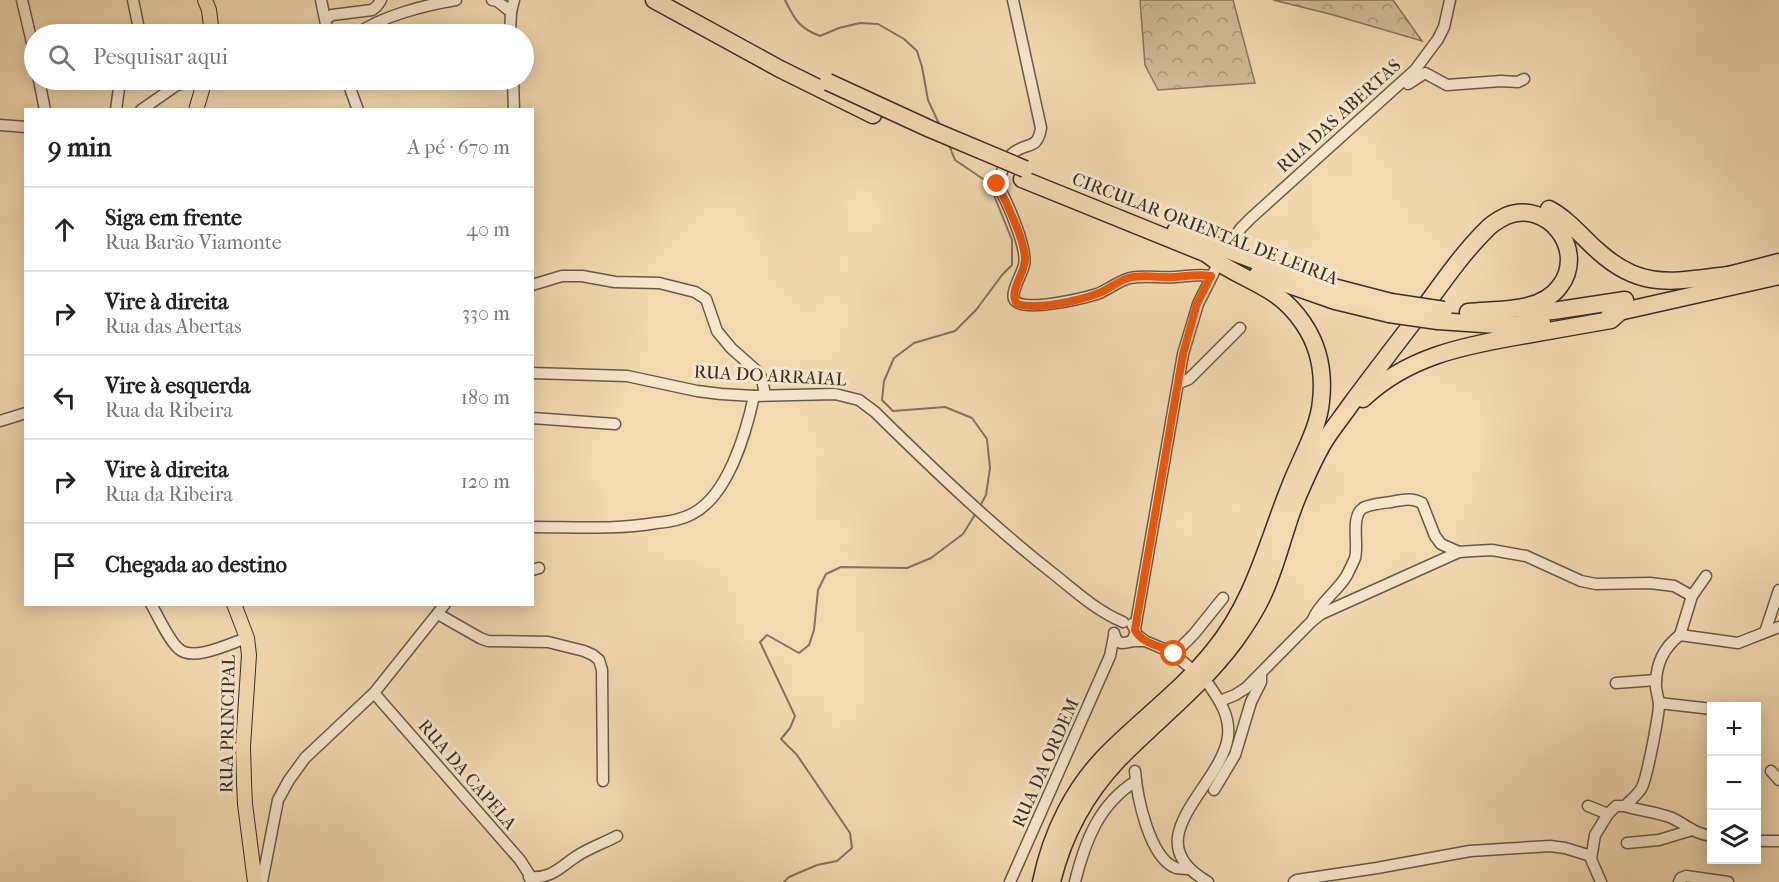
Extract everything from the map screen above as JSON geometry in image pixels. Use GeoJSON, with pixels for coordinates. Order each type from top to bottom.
{"type":"FeatureCollection","features":[{"type":"Feature","properties":{"kind":"highway","name":"CIRCULAR ORIENTAL DE LEIRIA"},"geometry":{"type":"LineString","coordinates":[[654,0],[721,38],[825,86],[930,129],[1212,267],[1360,308],[1390,308],[1514,325],[1620,312],[1779,276]]}},
{"type":"Feature","properties":{"kind":"highway","name":"CIRCULAR ORIENTAL DE LEIRIA"},"geometry":{"type":"LineString","coordinates":[[676,0],[763,48],[825,86]]}},
{"type":"Feature","properties":{"kind":"highway","name":"CIRCULAR ORIENTAL DE LEIRIA"},"geometry":{"type":"LineString","coordinates":[[1024,174],[1279,270],[1390,308]]}},
{"type":"Feature","properties":{"kind":"highway"},"geometry":{"type":"LineString","coordinates":[[1289,489],[1311,450],[1386,345],[1474,229],[1482,220],[1501,207],[1527,203],[1553,211],[1610,262],[1639,277],[1668,282],[1728,275]]}},
{"type":"Feature","properties":{"kind":"highway"},"geometry":{"type":"LineString","coordinates":[[1052,882],[1072,826],[1097,785],[1118,759],[1199,684],[1219,662],[1244,628],[1263,596],[1300,492],[1324,442],[1483,232],[1502,218],[1520,213],[1540,215],[1557,228],[1564,238],[1570,257],[1568,272],[1556,292],[1533,305],[1468,312]]}},
{"type":"Feature","properties":{"kind":"highway","name":"CIRCULAR ORIENTAL DE LEIRIA"},"geometry":{"type":"LineString","coordinates":[[1441,316],[1468,312],[1509,315],[1589,306],[1675,289],[1779,262]]}},
{"type":"Feature","properties":{"kind":"highway"},"geometry":{"type":"LineString","coordinates":[[1041,882],[1055,833],[1077,791],[1108,753],[1203,663],[1227,634],[1238,616],[1267,551],[1318,417],[1321,404],[1321,369],[1314,344],[1303,322],[1282,298],[1262,284],[1221,265],[1212,267]]}},
{"type":"Feature","properties":{"kind":"highway"},"geometry":{"type":"LineString","coordinates":[[1316,458],[1356,407],[1385,381],[1413,364],[1446,351],[1475,344],[1611,320],[1620,312]]}},
{"type":"Feature","properties":{"kind":"main road"},"geometry":{"type":"LineString","coordinates":[[205,0],[211,24]]}},
{"type":"Feature","properties":{"kind":"main road"},"geometry":{"type":"LineString","coordinates":[[197,108],[202,90]]}},
{"type":"Feature","properties":{"kind":"main road","name":"RUA PRINCIPAL"},"geometry":{"type":"LineString","coordinates":[[235,606],[247,638],[249,655],[243,746],[245,804],[255,882]]}},
{"type":"Feature","properties":{"kind":"street"},"geometry":{"type":"LineString","coordinates":[[22,0],[28,24]]}},
{"type":"Feature","properties":{"kind":"street"},"geometry":{"type":"LineString","coordinates":[[133,0],[138,24]]}},
{"type":"Feature","properties":{"kind":"street"},"geometry":{"type":"LineString","coordinates":[[321,0],[327,24]]}},
{"type":"Feature","properties":{"kind":"street"},"geometry":{"type":"LineString","coordinates":[[326,19],[332,15],[372,10],[381,0]]}},
{"type":"Feature","properties":{"kind":"street"},"geometry":{"type":"LineString","coordinates":[[377,24],[424,5],[456,0]]}},
{"type":"Feature","properties":{"kind":"street"},"geometry":{"type":"LineString","coordinates":[[492,0],[511,12]]}},
{"type":"Feature","properties":{"kind":"street"},"geometry":{"type":"LineString","coordinates":[[510,24],[514,0]]}},
{"type":"Feature","properties":{"kind":"street"},"geometry":{"type":"LineString","coordinates":[[1013,0],[1041,128],[1039,139],[1034,144],[1011,154],[997,184],[1007,203],[1024,254],[1025,264],[1013,293],[1014,300],[1017,304],[1024,306],[1075,300],[1135,277],[1174,277],[1199,274],[1212,267]]}},
{"type":"Feature","properties":{"kind":"street","name":"RUA DAS ABERTAS"},"geometry":{"type":"LineString","coordinates":[[1230,244],[1251,218],[1422,63],[1438,39],[1450,0]]}},
{"type":"Feature","properties":{"kind":"street"},"geometry":{"type":"LineString","coordinates":[[1402,81],[1407,84],[1425,73],[1447,85],[1518,82],[1524,79]]}},
{"type":"Feature","properties":{"kind":"street"},"geometry":{"type":"LineString","coordinates":[[41,90],[45,108]]}},
{"type":"Feature","properties":{"kind":"street"},"geometry":{"type":"LineString","coordinates":[[116,108],[119,90]]}},
{"type":"Feature","properties":{"kind":"street"},"geometry":{"type":"LineString","coordinates":[[144,108],[170,90]]}},
{"type":"Feature","properties":{"kind":"street"},"geometry":{"type":"LineString","coordinates":[[351,90],[357,108]]}},
{"type":"Feature","properties":{"kind":"street"},"geometry":{"type":"LineString","coordinates":[[513,90],[514,108]]}},
{"type":"Feature","properties":{"kind":"street"},"geometry":{"type":"LineString","coordinates":[[0,125],[24,127]]}},
{"type":"Feature","properties":{"kind":"street"},"geometry":{"type":"LineString","coordinates":[[1188,666],[1160,646],[1146,641],[1130,632],[1116,626],[1114,634],[1118,641],[1130,632],[1138,611],[1183,354],[1197,304],[1212,267]]}},
{"type":"Feature","properties":{"kind":"street"},"geometry":{"type":"LineString","coordinates":[[534,284],[562,276],[582,276],[615,282],[659,283],[695,292],[706,299],[717,331],[731,348],[758,372],[762,379],[759,396],[736,457],[726,476],[704,506],[692,514],[674,520],[632,527],[534,527]]}},
{"type":"Feature","properties":{"kind":"street"},"geometry":{"type":"LineString","coordinates":[[1179,383],[1189,379],[1240,328]]}},
{"type":"Feature","properties":{"kind":"street","name":"RUA DO ARRAIAL"},"geometry":{"type":"LineString","coordinates":[[534,373],[627,376],[707,392],[759,396],[835,394],[859,400],[875,411],[981,514],[1042,566],[1130,632]]}},
{"type":"Feature","properties":{"kind":"street"},"geometry":{"type":"LineString","coordinates":[[0,421],[24,414]]}},
{"type":"Feature","properties":{"kind":"street"},"geometry":{"type":"LineString","coordinates":[[534,418],[615,424]]}},
{"type":"Feature","properties":{"kind":"street"},"geometry":{"type":"LineString","coordinates":[[1311,622],[1317,610],[1346,577],[1355,558],[1357,543],[1355,525],[1357,515],[1363,508],[1406,499],[1416,500],[1422,503],[1435,536],[1441,544],[1460,552]]}},
{"type":"Feature","properties":{"kind":"street"},"geometry":{"type":"LineString","coordinates":[[1220,700],[1246,688],[1311,622],[1322,614],[1460,552],[1492,550],[1511,552],[1588,582],[1610,585],[1650,583],[1674,586],[1692,596]]}},
{"type":"Feature","properties":{"kind":"street"},"geometry":{"type":"LineString","coordinates":[[1625,806],[1642,788],[1658,719],[1659,703],[1656,680],[1658,667],[1670,643],[1680,635],[1692,596],[1706,576]]}},
{"type":"Feature","properties":{"kind":"street"},"geometry":{"type":"LineString","coordinates":[[1765,632],[1779,590]]}},
{"type":"Feature","properties":{"kind":"street"},"geometry":{"type":"LineString","coordinates":[[1174,654],[1194,634],[1222,598]]}},
{"type":"Feature","properties":{"kind":"street"},"geometry":{"type":"LineString","coordinates":[[152,606],[180,650],[192,654],[202,653],[247,638]]}},
{"type":"Feature","properties":{"kind":"street"},"geometry":{"type":"LineString","coordinates":[[262,882],[278,800],[289,780],[305,758],[374,693],[442,609],[480,638],[548,642],[584,651],[599,660],[602,670],[603,781]]}},
{"type":"Feature","properties":{"kind":"street"},"geometry":{"type":"LineString","coordinates":[[1680,635],[1738,642],[1779,626],[1772,613]]}},
{"type":"Feature","properties":{"kind":"street","name":"RUA DO ARRAIAL"},"geometry":{"type":"LineString","coordinates":[[1105,614],[1114,634]]}},
{"type":"Feature","properties":{"kind":"street","name":"RUA DA ORDEM"},"geometry":{"type":"LineString","coordinates":[[1110,656],[1130,632]]}},
{"type":"Feature","properties":{"kind":"street","name":"RUA DA ORDEM"},"geometry":{"type":"LineString","coordinates":[[1011,882],[1110,656],[1114,634]]}},
{"type":"Feature","properties":{"kind":"street"},"geometry":{"type":"LineString","coordinates":[[1214,790],[1234,755],[1251,702],[1261,682],[1262,673]]}},
{"type":"Feature","properties":{"kind":"street"},"geometry":{"type":"LineString","coordinates":[[1616,683],[1656,680]]}},
{"type":"Feature","properties":{"kind":"street"},"geometry":{"type":"LineString","coordinates":[[1208,882],[1190,869],[1180,855],[1178,832],[1184,816],[1226,744],[1227,724],[1220,700],[1209,685]]}},
{"type":"Feature","properties":{"kind":"street","name":"RUA DA CAPELA"},"geometry":{"type":"LineString","coordinates":[[374,693],[520,860],[530,880]]}},
{"type":"Feature","properties":{"kind":"street"},"geometry":{"type":"LineString","coordinates":[[1659,703],[1707,708]]}},
{"type":"Feature","properties":{"kind":"street"},"geometry":{"type":"LineString","coordinates":[[1771,771],[1779,780]]}},
{"type":"Feature","properties":{"kind":"street"},"geometry":{"type":"LineString","coordinates":[[1075,882],[1087,842],[1099,818],[1112,799],[1136,776],[1142,814],[1155,846],[1176,868],[1190,869]]}},
{"type":"Feature","properties":{"kind":"street"},"geometry":{"type":"LineString","coordinates":[[1588,806],[1608,814]]}},
{"type":"Feature","properties":{"kind":"street"},"geometry":{"type":"LineString","coordinates":[[1601,882],[1591,856],[1595,835],[1616,806],[1625,806],[1672,818],[1707,836]]}},
{"type":"Feature","properties":{"kind":"street"},"geometry":{"type":"LineString","coordinates":[[1627,843],[1659,840],[1692,830]]}},
{"type":"Feature","properties":{"kind":"street"},"geometry":{"type":"LineString","coordinates":[[530,880],[555,872],[578,855],[617,836]]}},
{"type":"Feature","properties":{"kind":"street"},"geometry":{"type":"LineString","coordinates":[[1761,841],[1779,841]]}},
{"type":"Feature","properties":{"kind":"street"},"geometry":{"type":"LineString","coordinates":[[1294,882],[1470,851],[1550,846],[1591,856]]}},
{"type":"Feature","properties":{"kind":"street"},"geometry":{"type":"LineString","coordinates":[[1679,882],[1686,876],[1728,882]]}},
{"type":"Feature","properties":{"kind":"green space"},"geometry":{"type":"Polygon","coordinates":[[[1140,0],[1233,0],[1255,83],[1158,90],[1145,65],[1140,0]]]}},
{"type":"Feature","properties":{"kind":"green space"},"geometry":{"type":"Polygon","coordinates":[[[1273,0],[1393,0],[1422,41],[1330,14],[1273,0]]]}},
{"type":"Feature","properties":{"kind":"waterway"},"geometry":{"type":"LineString","coordinates":[[785,0],[798,22],[807,30],[820,36],[860,23],[878,24],[904,39],[917,51],[928,100],[940,126]]}},
{"type":"Feature","properties":{"kind":"waterway"},"geometry":{"type":"LineString","coordinates":[[949,145],[955,160],[989,183],[1012,240],[1012,265],[976,310],[955,331],[914,343],[894,358],[884,381],[882,400],[893,411],[945,407],[972,418],[987,439],[990,468],[986,495],[980,506]]}},
{"type":"Feature","properties":{"kind":"waterway"},"geometry":{"type":"LineString","coordinates":[[784,882],[789,877],[817,865],[837,861],[852,848],[850,833],[797,755],[781,739],[790,728],[795,716],[760,642],[767,635],[799,653],[809,645],[814,630],[818,590],[826,574],[841,567],[907,568],[931,558],[963,534],[976,513]]}},
{"type":"Feature","properties":{"kind":"route"},"geometry":{"type":"LineString","coordinates":[[997,184],[1007,203],[1024,254],[1025,264],[1013,293],[1017,304],[1024,306],[1075,300],[1135,277],[1174,277],[1199,274],[1211,276],[1197,304],[1183,354],[1135,630],[1146,641],[1174,654]]}}]}
